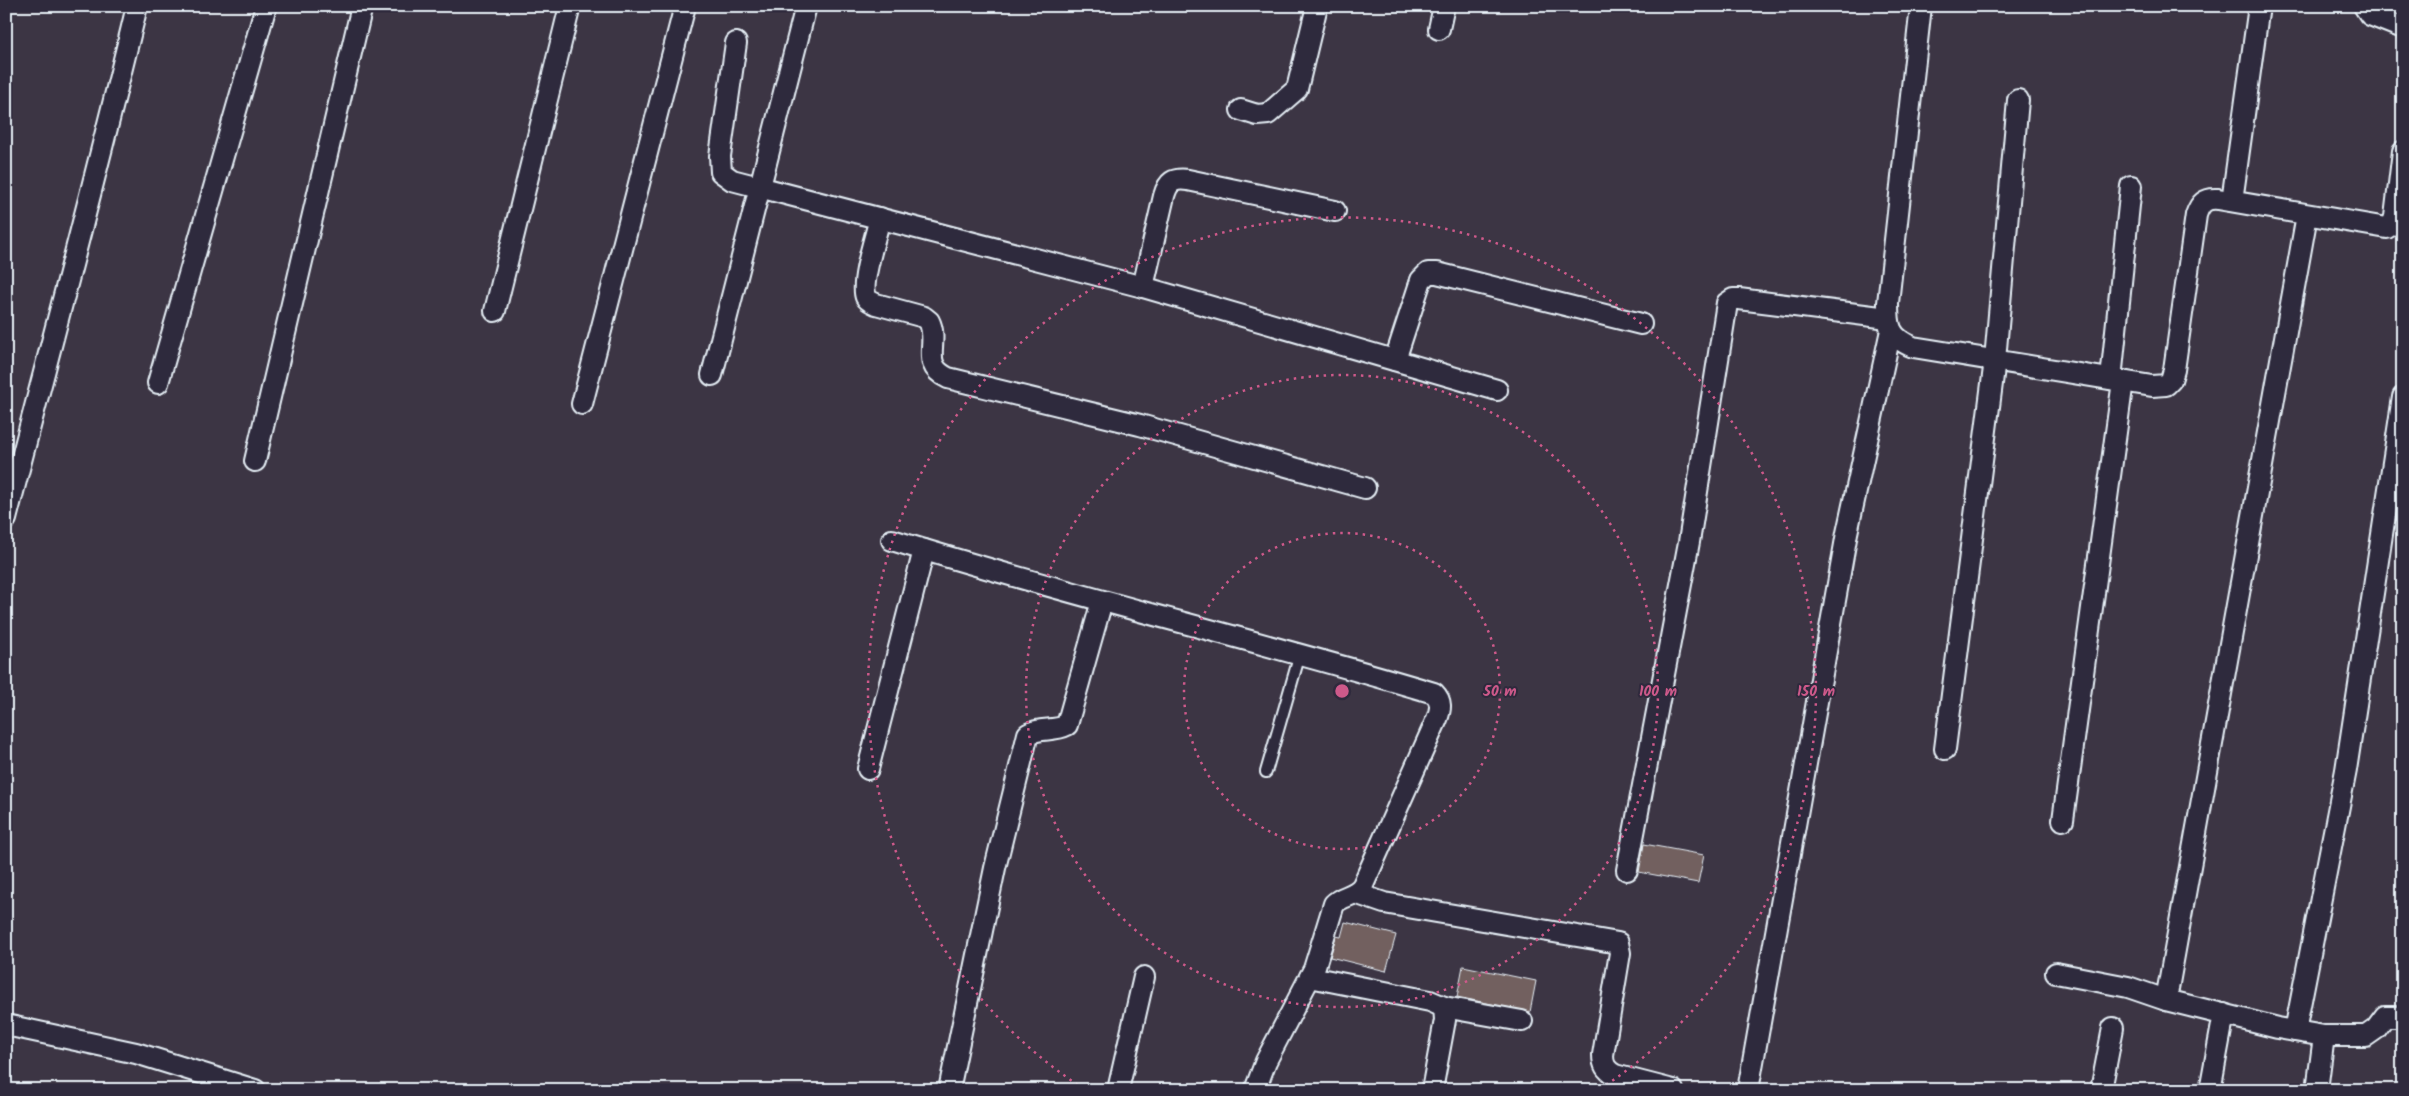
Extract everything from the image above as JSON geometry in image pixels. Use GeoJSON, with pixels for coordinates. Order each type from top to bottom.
{"type":"FeatureCollection","features":[{"type":"Feature","properties":{"kind":"street"},"geometry":{"type":"LineString","coordinates":[[6,519],[71,262],[102,153],[137,6]]}},
{"type":"Feature","properties":{"kind":"street"},"geometry":{"type":"LineString","coordinates":[[158,383],[266,6]]}},
{"type":"Feature","properties":{"kind":"street"},"geometry":{"type":"LineString","coordinates":[[255,461],[362,6]]}},
{"type":"Feature","properties":{"kind":"street"},"geometry":{"type":"LineString","coordinates":[[495,311],[570,6]]}},
{"type":"Feature","properties":{"kind":"street"},"geometry":{"type":"LineString","coordinates":[[582,404],[685,6]]}},
{"type":"Feature","properties":{"kind":"street"},"geometry":{"type":"LineString","coordinates":[[712,375],[806,6]]}},
{"type":"Feature","properties":{"kind":"street"},"geometry":{"type":"LineString","coordinates":[[1241,110],[1257,115],[1268,114],[1297,90],[1316,6]]}},
{"type":"Feature","properties":{"kind":"street"},"geometry":{"type":"LineString","coordinates":[[1439,29],[1444,6]]}},
{"type":"Feature","properties":{"kind":"street"},"geometry":{"type":"LineString","coordinates":[[1748,1090],[1847,533],[1890,324],[1921,6]]}},
{"type":"Feature","properties":{"kind":"street"},"geometry":{"type":"LineString","coordinates":[[2232,201],[2259,6]]}},
{"type":"Feature","properties":{"kind":"street"},"geometry":{"type":"LineString","coordinates":[[2364,6],[2370,15],[2403,28]]}},
{"type":"Feature","properties":{"kind":"street"},"geometry":{"type":"LineString","coordinates":[[736,43],[720,166],[725,176],[760,187],[1144,287],[1497,390]]}},
{"type":"Feature","properties":{"kind":"street"},"geometry":{"type":"LineString","coordinates":[[1945,749],[1995,360],[2018,100]]}},
{"type":"Feature","properties":{"kind":"street"},"geometry":{"type":"LineString","coordinates":[[1890,324],[1899,341],[1913,347],[2117,380],[2158,386],[2166,385],[2171,380],[2198,207],[2209,198],[2379,227],[2398,228],[2403,151]]}},
{"type":"Feature","properties":{"kind":"street"},"geometry":{"type":"LineString","coordinates":[[1144,287],[1164,196],[1169,183],[1174,180],[1188,180],[1335,211]]}},
{"type":"Feature","properties":{"kind":"street"},"geometry":{"type":"LineString","coordinates":[[2063,820],[2117,380],[2131,186]]}},
{"type":"Feature","properties":{"kind":"street"},"geometry":{"type":"LineString","coordinates":[[2166,1000],[2307,215]]}},
{"type":"Feature","properties":{"kind":"street"},"geometry":{"type":"LineString","coordinates":[[880,218],[866,280],[866,296],[869,301],[876,304],[929,321],[933,333],[932,361],[934,368],[939,374],[948,378],[1140,425],[1365,488]]}},
{"type":"Feature","properties":{"kind":"street"},"geometry":{"type":"LineString","coordinates":[[1395,360],[1421,280],[1428,273],[1437,273],[1641,324]]}},
{"type":"Feature","properties":{"kind":"street"},"geometry":{"type":"LineString","coordinates":[[1627,870],[1689,542],[1727,303],[1733,299],[1739,299],[1890,324]]}},
{"type":"Feature","properties":{"kind":"street"},"geometry":{"type":"LineString","coordinates":[[2295,1031],[2346,770],[2403,397]]}},
{"type":"Feature","properties":{"kind":"street"},"geometry":{"type":"LineString","coordinates":[[892,540],[1102,601],[1300,654],[1434,693],[1440,702],[1437,719],[1363,885],[1355,893],[1340,899],[1334,904],[1310,976],[1266,1061],[1255,1090]]}},
{"type":"Feature","properties":{"kind":"street"},"geometry":{"type":"LineString","coordinates":[[868,769],[924,550]]}},
{"type":"Feature","properties":{"kind":"street"},"geometry":{"type":"LineString","coordinates":[[949,1090],[995,868],[1028,734],[1036,729],[1058,730],[1067,725],[1102,601]]}},
{"type":"Feature","properties":{"kind":"street"},"geometry":{"type":"LineString","coordinates":[[1355,893],[1384,903],[1618,943],[1620,953],[1603,1063],[1609,1072],[1615,1075],[1673,1090]]}},
{"type":"Feature","properties":{"kind":"street"},"geometry":{"type":"LineString","coordinates":[[2056,973],[2128,987],[2166,1000],[2295,1031],[2324,1036],[2366,1036],[2376,1029],[2385,1016],[2403,1017]]}},
{"type":"Feature","properties":{"kind":"street"},"geometry":{"type":"LineString","coordinates":[[1310,976],[1430,1001],[1444,1007],[1522,1021]]}},
{"type":"Feature","properties":{"kind":"street"},"geometry":{"type":"LineString","coordinates":[[1118,1090],[1144,977]]}},
{"type":"Feature","properties":{"kind":"street"},"geometry":{"type":"LineString","coordinates":[[1432,1090],[1445,1020],[1444,1007]]}},
{"type":"Feature","properties":{"kind":"street"},"geometry":{"type":"LineString","coordinates":[[2210,1090],[2224,1014]]}},
{"type":"Feature","properties":{"kind":"street"},"geometry":{"type":"LineString","coordinates":[[6,1025],[136,1053],[255,1090]]}},
{"type":"Feature","properties":{"kind":"street"},"geometry":{"type":"LineString","coordinates":[[2101,1090],[2113,1028]]}},
{"type":"Feature","properties":{"kind":"street"},"geometry":{"type":"LineString","coordinates":[[2317,1090],[2324,1036]]}},
{"type":"Feature","properties":{"kind":"lane"},"geometry":{"type":"LineString","coordinates":[[1266,772],[1300,654]]}},
{"type":"Feature","properties":{"kind":"building"},"geometry":{"type":"Polygon","coordinates":[[[1644,844],[1704,855],[1698,883],[1639,872],[1644,844]]]}},
{"type":"Feature","properties":{"kind":"building"},"geometry":{"type":"Polygon","coordinates":[[[1345,922],[1396,935],[1386,971],[1330,957],[1336,936],[1341,937],[1345,922]]]}},
{"type":"Feature","properties":{"kind":"building"},"geometry":{"type":"Polygon","coordinates":[[[1463,966],[1536,981],[1530,1012],[1457,997],[1463,966]]]}}]}
